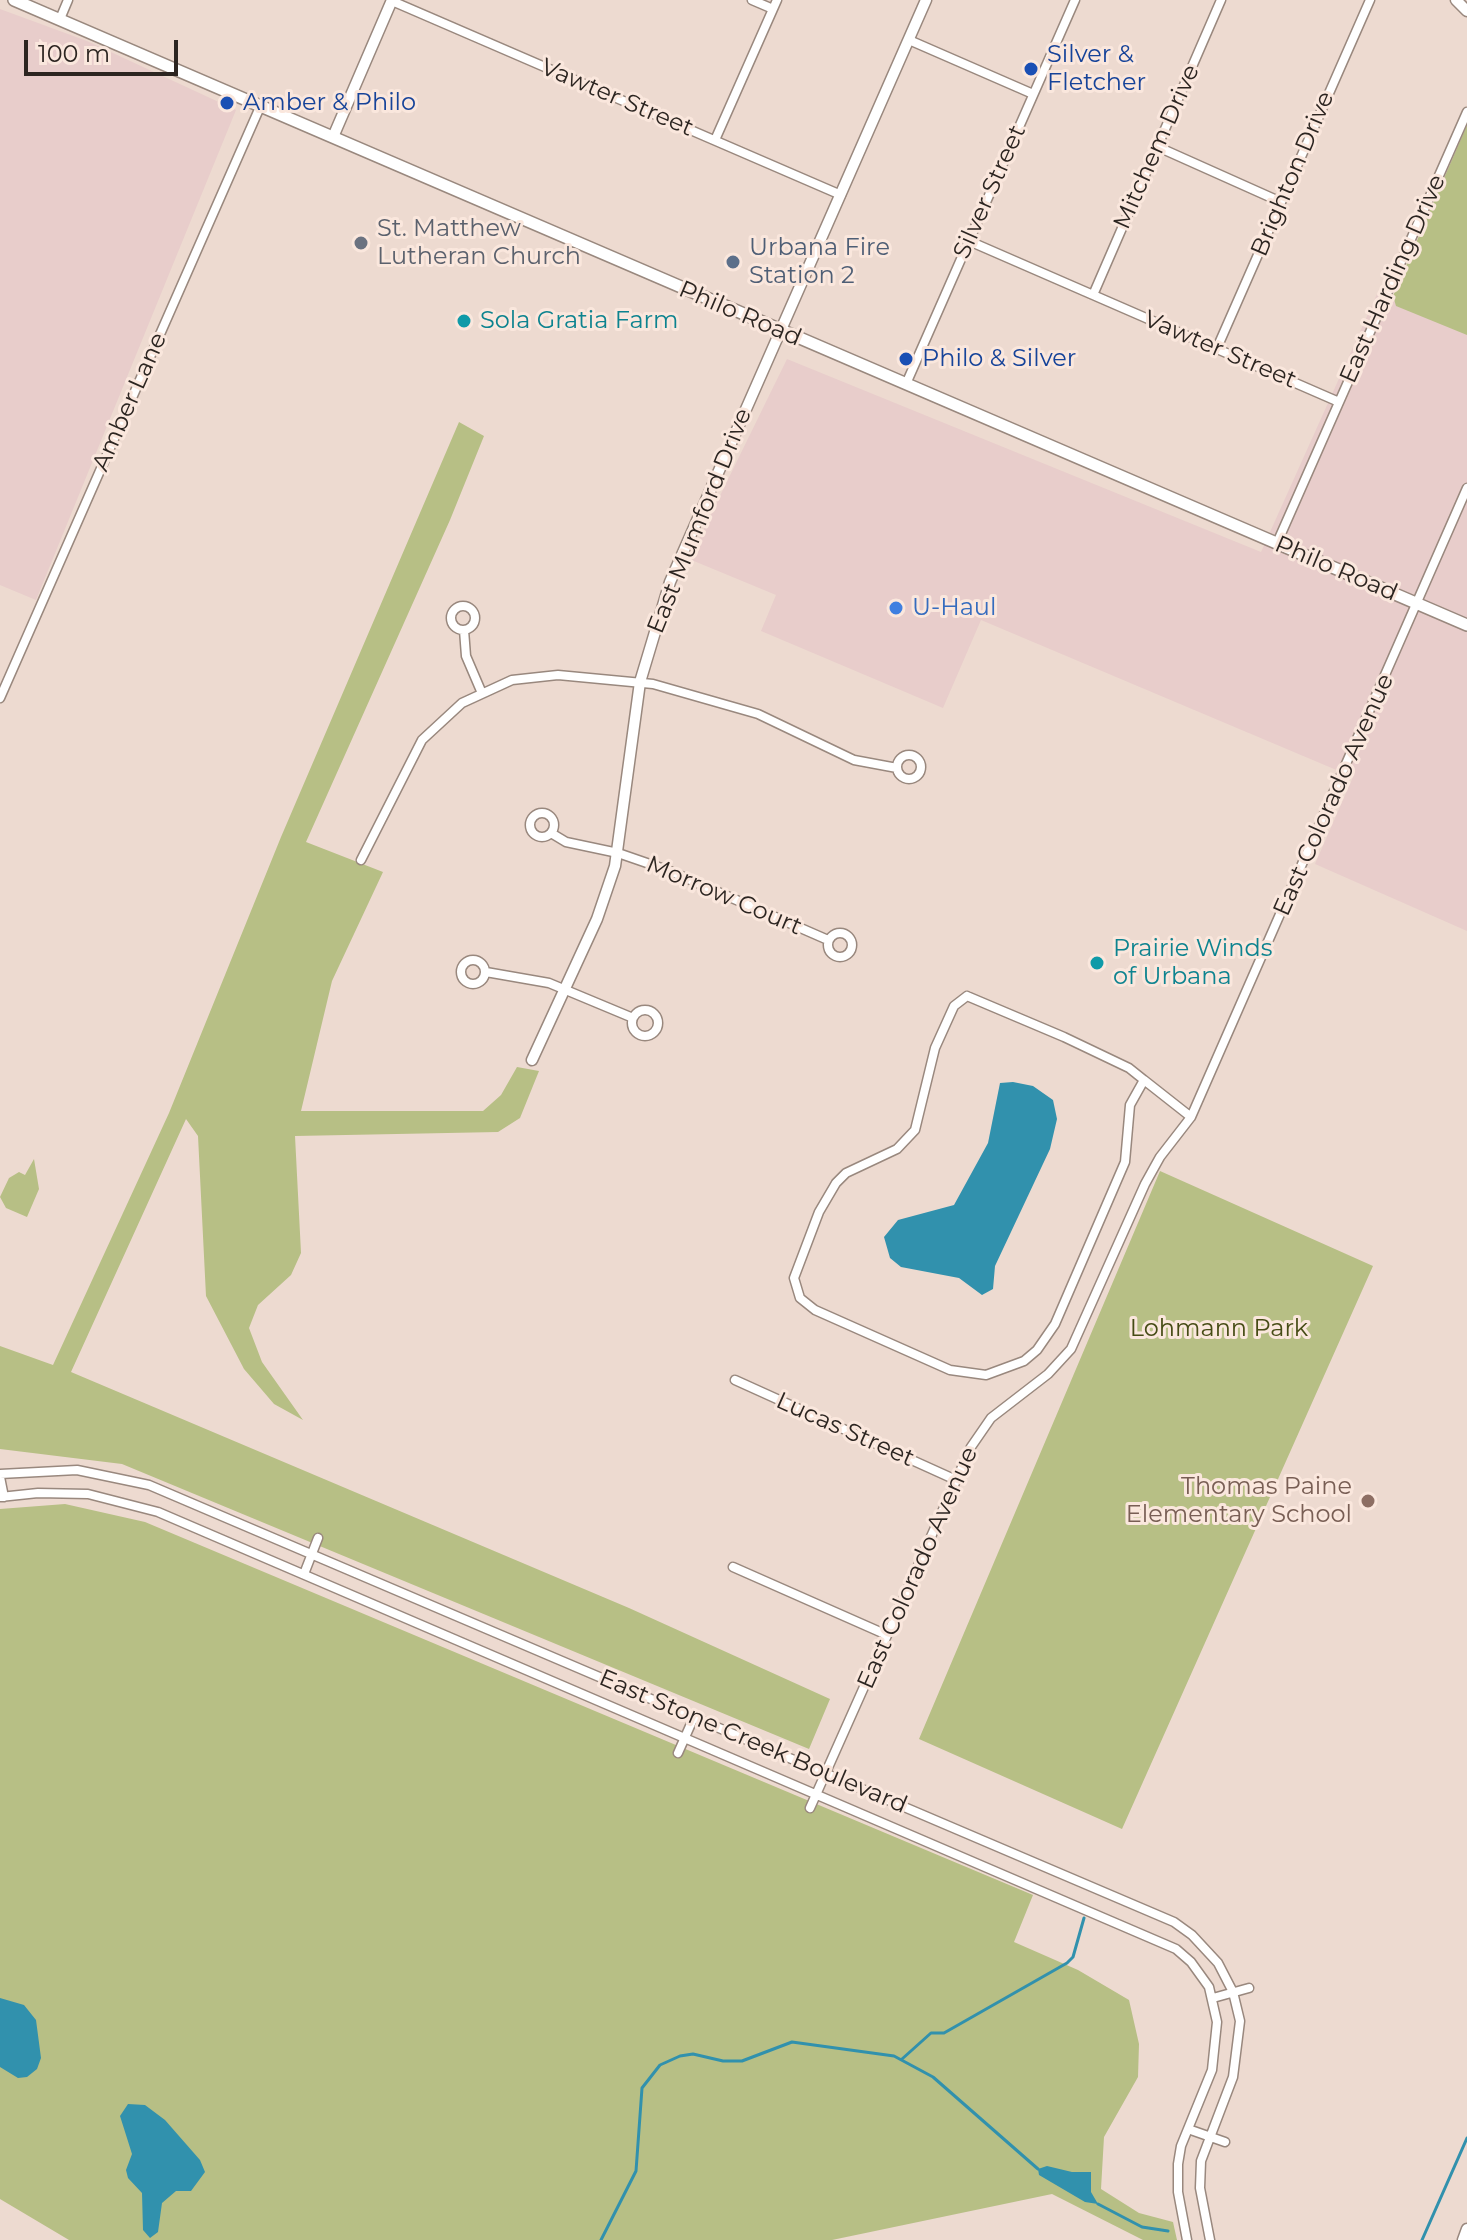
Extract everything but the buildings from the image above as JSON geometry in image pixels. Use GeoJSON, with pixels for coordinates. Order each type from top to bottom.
{"type":"FeatureCollection","features":[{"type":"Feature","properties":{"kind":"main road","name":"Philo Road"},"geometry":{"type":"LineString","coordinates":[[14,0],[1467,625]]}},
{"type":"Feature","properties":{"kind":"street"},"geometry":{"type":"LineString","coordinates":[[60,19],[68,0]]}},
{"type":"Feature","properties":{"kind":"street"},"geometry":{"type":"LineString","coordinates":[[333,137],[392,0]]}},
{"type":"Feature","properties":{"kind":"street","name":"Vawter Street"},"geometry":{"type":"LineString","coordinates":[[392,0],[841,195]]}},
{"type":"Feature","properties":{"kind":"street"},"geometry":{"type":"LineString","coordinates":[[715,140],[775,5],[752,0]]}},
{"type":"Feature","properties":{"kind":"street","name":"East Mumford Drive"},"geometry":{"type":"LineString","coordinates":[[532,1060],[603,904],[618,853],[640,682],[670,582],[926,0]]}},
{"type":"Feature","properties":{"kind":"street","name":"Silver Street"},"geometry":{"type":"LineString","coordinates":[[906,384],[1075,0]]}},
{"type":"Feature","properties":{"kind":"street","name":"Mitchem Drive"},"geometry":{"type":"LineString","coordinates":[[1093,295],[1221,0]]}},
{"type":"Feature","properties":{"kind":"street","name":"Brighton Drive"},"geometry":{"type":"LineString","coordinates":[[1217,348],[1370,0]]}},
{"type":"Feature","properties":{"kind":"street"},"geometry":{"type":"LineString","coordinates":[[909,40],[1033,94]]}},
{"type":"Feature","properties":{"kind":"street","name":"Amber Lane"},"geometry":{"type":"LineString","coordinates":[[0,698],[260,107]]}},
{"type":"Feature","properties":{"kind":"street","name":"East Harding Drive"},"geometry":{"type":"LineString","coordinates":[[1277,543],[1467,112]]}},
{"type":"Feature","properties":{"kind":"street"},"geometry":{"type":"LineString","coordinates":[[1158,147],[1281,202]]}},
{"type":"Feature","properties":{"kind":"street","name":"Vawter Street"},"geometry":{"type":"LineString","coordinates":[[969,241],[1339,402]]}},
{"type":"Feature","properties":{"kind":"street","name":"East Colorado Avenue"},"geometry":{"type":"LineString","coordinates":[[810,1808],[981,1430],[1048,1374],[1071,1349],[1145,1184],[1160,1157],[1191,1117],[1467,488]]}},
{"type":"Feature","properties":{"kind":"street"},"geometry":{"type":"LineString","coordinates":[[464,630],[466,656],[481,691]]}},
{"type":"Feature","properties":{"kind":"street"},"geometry":{"type":"LineString","coordinates":[[361,860],[422,740],[454,708],[481,691],[512,680],[539,676],[640,682],[744,709],[854,760],[897,768]]}},
{"type":"Feature","properties":{"kind":"street","name":"Morrow Court"},"geometry":{"type":"LineString","coordinates":[[551,833],[566,842],[618,853],[670,871],[828,940]]}},
{"type":"Feature","properties":{"kind":"street"},"geometry":{"type":"LineString","coordinates":[[486,972],[525,977],[565,989],[633,1018]]}},
{"type":"Feature","properties":{"kind":"street"},"geometry":{"type":"LineString","coordinates":[[1144,1080],[1130,1105],[1125,1162],[1055,1324],[1037,1350],[1024,1361],[986,1375],[950,1370],[815,1310],[798,1293],[795,1268],[827,1195],[846,1173],[897,1149],[920,1121],[932,1057],[960,1000],[972,996],[1129,1068],[1191,1117]]}},
{"type":"Feature","properties":{"kind":"street","name":"Lucas Street"},"geometry":{"type":"LineString","coordinates":[[735,1380],[956,1480]]}},
{"type":"Feature","properties":{"kind":"street","name":"East Stone Creek Boulevard"},"geometry":{"type":"LineString","coordinates":[[0,1476],[77,1470],[127,1478],[1174,1922],[1192,1935],[1218,1963],[1233,1992],[1240,2021],[1237,2061],[1208,2136],[1200,2176],[1210,2240]]}},
{"type":"Feature","properties":{"kind":"street"},"geometry":{"type":"LineString","coordinates":[[0,1476],[2,1497]]}},
{"type":"Feature","properties":{"kind":"street","name":"East Stone Creek Boulevard"},"geometry":{"type":"LineString","coordinates":[[2,1497],[63,1492],[113,1498],[158,1512],[1103,1915],[1176,1949],[1198,1970],[1213,1998],[1217,2022],[1216,2055],[1181,2146],[1177,2180],[1187,2240]]}},
{"type":"Feature","properties":{"kind":"street"},"geometry":{"type":"LineString","coordinates":[[304,1574],[318,1538]]}},
{"type":"Feature","properties":{"kind":"street"},"geometry":{"type":"LineString","coordinates":[[733,1567],[887,1635]]}},
{"type":"Feature","properties":{"kind":"street"},"geometry":{"type":"LineString","coordinates":[[678,1753],[694,1717]]}},
{"type":"Feature","properties":{"kind":"street"},"geometry":{"type":"LineString","coordinates":[[1103,1915],[1112,1895]]}},
{"type":"Feature","properties":{"kind":"street"},"geometry":{"type":"LineString","coordinates":[[1213,1998],[1249,1988]]}},
{"type":"Feature","properties":{"kind":"street"},"geometry":{"type":"LineString","coordinates":[[1188,2129],[1225,2142]]}},
{"type":"Feature","properties":{"kind":"street"},"geometry":{"type":"LineString","coordinates":[[1463,2240],[1467,2229]]}},
{"type":"Feature","properties":{"kind":"shaded area"},"geometry":{"type":"Polygon","coordinates":[[[0,9],[87,41],[236,110],[36,600],[0,585],[0,9]]]}},
{"type":"Feature","properties":{"kind":"shaded area"},"geometry":{"type":"Polygon","coordinates":[[[1377,294],[1467,332],[1467,931],[1315,864],[1353,777],[981,620],[943,708],[761,631],[776,595],[689,559],[787,359],[1261,552],[1377,294]]]}},
{"type":"Feature","properties":{"kind":"green space"},"geometry":{"type":"Polygon","coordinates":[[[1467,125],[1467,335],[1396,306],[1393,296],[1467,125]]]}},
{"type":"Feature","properties":{"kind":"green space"},"geometry":{"type":"Polygon","coordinates":[[[459,422],[484,436],[450,520],[306,842],[383,872],[332,981],[301,1111],[483,1111],[501,1095],[517,1067],[539,1071],[520,1118],[498,1132],[295,1136],[301,1253],[291,1275],[258,1305],[249,1328],[262,1362],[303,1420],[274,1404],[244,1369],[206,1296],[198,1136],[186,1119],[71,1372],[629,1608],[830,1699],[809,1749],[122,1464],[0,1449],[0,1346],[53,1365],[169,1113],[281,837],[459,422]]]}},
{"type":"Feature","properties":{"kind":"green space"},"geometry":{"type":"Polygon","coordinates":[[[34,1159],[39,1189],[27,1217],[6,1208],[0,1197],[9,1178],[19,1172],[25,1175],[34,1159]]]}},
{"type":"Feature","properties":{"kind":"green space","name":"Lohmann Park"},"geometry":{"type":"Polygon","coordinates":[[[1160,1171],[1373,1266],[1122,1829],[919,1739],[1160,1171]]]}},
{"type":"Feature","properties":{"kind":"green space"},"geometry":{"type":"Polygon","coordinates":[[[65,1504],[145,1522],[1033,1895],[1014,1942],[1078,1970],[1129,2000],[1139,2044],[1138,2077],[1104,2137],[1101,2189],[1139,2213],[1173,2222],[1177,2240],[1143,2240],[1052,2194],[832,2240],[69,2240],[0,2199],[0,1509],[65,1504]]]}},
{"type":"Feature","properties":{"kind":"water"},"geometry":{"type":"Polygon","coordinates":[[[1000,1083],[1033,1086],[1053,1100],[1057,1119],[1050,1149],[995,1266],[993,1289],[982,1295],[959,1278],[901,1267],[890,1258],[884,1237],[898,1220],[954,1205],[988,1143],[1000,1083]]]}},
{"type":"Feature","properties":{"kind":"water"},"geometry":{"type":"Polygon","coordinates":[[[0,1998],[24,2005],[36,2020],[41,2058],[37,2069],[27,2077],[18,2078],[0,2067],[0,1998]]]}},
{"type":"Feature","properties":{"kind":"water"},"geometry":{"type":"Polygon","coordinates":[[[128,2104],[145,2105],[165,2120],[200,2160],[205,2172],[191,2191],[176,2191],[162,2203],[158,2232],[150,2238],[143,2230],[142,2193],[128,2178],[126,2170],[132,2154],[120,2116],[128,2104]]]}},
{"type":"Feature","properties":{"kind":"water"},"geometry":{"type":"Polygon","coordinates":[[[1047,2166],[1072,2172],[1091,2172],[1091,2192],[1098,2204],[1085,2202],[1039,2175],[1038,2169],[1047,2166]]]}},
{"type":"Feature","properties":{"kind":"waterway"},"geometry":{"type":"LineString","coordinates":[[902,2059],[931,2033],[944,2033],[1067,1963],[1073,1957],[1084,1918]]}},
{"type":"Feature","properties":{"kind":"waterway"},"geometry":{"type":"LineString","coordinates":[[601,2240],[636,2171],[642,2088],[660,2065],[680,2056],[693,2054],[723,2061],[742,2061],[792,2042],[894,2056],[933,2077],[1038,2169]]}},
{"type":"Feature","properties":{"kind":"waterway"},"geometry":{"type":"LineString","coordinates":[[1422,2240],[1467,2138]]}},
{"type":"Feature","properties":{"kind":"waterway"},"geometry":{"type":"LineString","coordinates":[[1098,2204],[1142,2227],[1168,2231]]}},
{"type":"Feature","properties":{"kind":"place","name":"Silver & Fletcher"},"geometry":{"type":"Point","coordinates":[1031,69]}},
{"type":"Feature","properties":{"kind":"place","name":"Amber & Philo"},"geometry":{"type":"Point","coordinates":[227,103]}},
{"type":"Feature","properties":{"kind":"place","name":"St. Matthew Lutheran Church"},"geometry":{"type":"Point","coordinates":[361,243]}},
{"type":"Feature","properties":{"kind":"place","name":"Urbana Fire Station 2"},"geometry":{"type":"Point","coordinates":[733,262]}},
{"type":"Feature","properties":{"kind":"place","name":"Sola Gratia Farm"},"geometry":{"type":"Point","coordinates":[464,321]}},
{"type":"Feature","properties":{"kind":"place","name":"Philo & Silver"},"geometry":{"type":"Point","coordinates":[906,359]}},
{"type":"Feature","properties":{"kind":"place","name":"U-Haul"},"geometry":{"type":"Point","coordinates":[896,608]}},
{"type":"Feature","properties":{"kind":"place","name":"Prairie Winds of Urbana"},"geometry":{"type":"Point","coordinates":[1097,963]}},
{"type":"Feature","properties":{"kind":"place","name":"Thomas Paine Elementary School"},"geometry":{"type":"Point","coordinates":[1368,1501]}}]}
